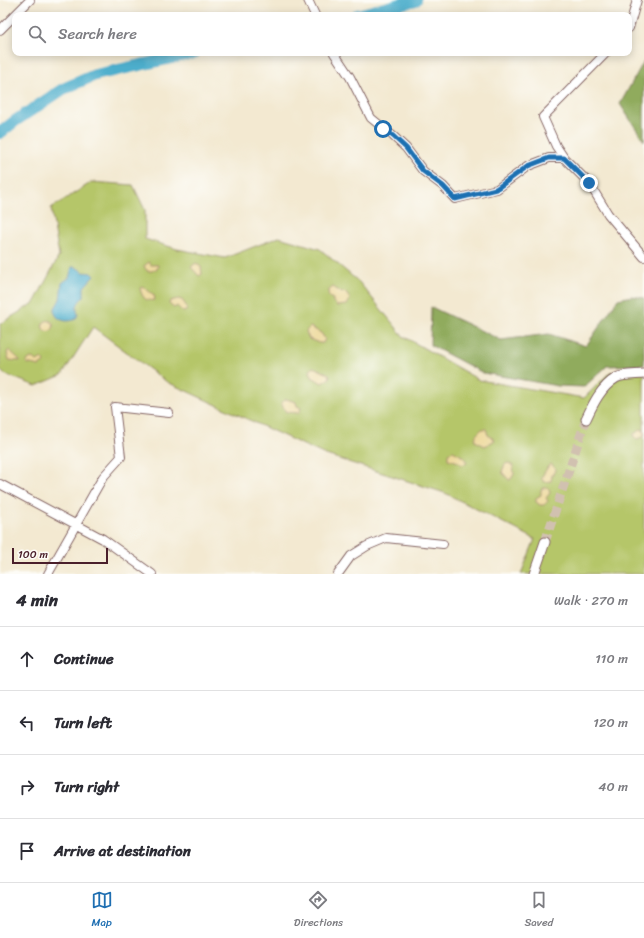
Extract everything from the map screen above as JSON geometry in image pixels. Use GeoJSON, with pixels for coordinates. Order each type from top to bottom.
{"type":"FeatureCollection","features":[{"type":"Feature","properties":{"kind":"street"},"geometry":{"type":"LineString","coordinates":[[18,12],[30,0]]}},
{"type":"Feature","properties":{"kind":"street"},"geometry":{"type":"LineString","coordinates":[[308,0],[313,12]]}},
{"type":"Feature","properties":{"kind":"street"},"geometry":{"type":"LineString","coordinates":[[632,18],[637,0]]}},
{"type":"Feature","properties":{"kind":"street"},"geometry":{"type":"LineString","coordinates":[[0,30],[12,18]]}},
{"type":"Feature","properties":{"kind":"street"},"geometry":{"type":"LineString","coordinates":[[336,56],[350,77],[371,118],[406,148],[423,171],[443,186],[455,199],[496,189],[528,166],[549,158],[564,158]]}},
{"type":"Feature","properties":{"kind":"street"},"geometry":{"type":"LineString","coordinates":[[603,56],[543,117],[556,146],[564,158],[589,183],[608,214],[644,257]]}},
{"type":"Feature","properties":{"kind":"street"},"geometry":{"type":"LineString","coordinates":[[586,419],[594,400],[605,387],[617,378],[644,374]]}},
{"type":"Feature","properties":{"kind":"street"},"geometry":{"type":"LineString","coordinates":[[48,574],[103,477],[121,457],[115,407],[169,413]]}},
{"type":"Feature","properties":{"kind":"street"},"geometry":{"type":"LineString","coordinates":[[0,484],[103,539],[152,574]]}},
{"type":"Feature","properties":{"kind":"street"},"geometry":{"type":"LineString","coordinates":[[338,574],[351,556],[367,546],[386,538],[443,544]]}},
{"type":"Feature","properties":{"kind":"street"},"geometry":{"type":"LineString","coordinates":[[534,574],[545,542]]}},
{"type":"Feature","properties":{"kind":"green space"},"geometry":{"type":"Polygon","coordinates":[[[644,61],[644,141],[620,104],[644,61]]]}},
{"type":"Feature","properties":{"kind":"green space"},"geometry":{"type":"Polygon","coordinates":[[[92,182],[133,185],[145,210],[145,239],[177,249],[225,258],[279,237],[320,249],[359,282],[403,336],[479,380],[584,398],[610,372],[644,372],[644,574],[521,574],[535,539],[445,493],[323,454],[167,382],[93,327],[62,375],[36,386],[4,374],[0,370],[0,324],[34,303],[59,256],[51,208],[92,182]]]}},
{"type":"Feature","properties":{"kind":"green space"},"geometry":{"type":"Polygon","coordinates":[[[632,296],[644,298],[644,365],[607,366],[584,387],[558,386],[483,373],[430,345],[431,307],[501,340],[549,334],[586,346],[618,299],[632,296]]]}},
{"type":"Feature","properties":{"kind":"sand"},"geometry":{"type":"Polygon","coordinates":[[[149,262],[151,265],[158,265],[158,268],[152,271],[147,271],[144,266],[149,262]]]}},
{"type":"Feature","properties":{"kind":"sand"},"geometry":{"type":"Polygon","coordinates":[[[196,263],[201,267],[202,274],[199,276],[191,267],[196,263]]]}},
{"type":"Feature","properties":{"kind":"sand"},"geometry":{"type":"Polygon","coordinates":[[[142,286],[154,295],[155,300],[144,298],[140,288],[142,286]]]}},
{"type":"Feature","properties":{"kind":"sand"},"geometry":{"type":"Polygon","coordinates":[[[333,287],[342,293],[345,292],[350,299],[347,305],[337,306],[333,302],[333,299],[329,297],[328,291],[333,287]]]}},
{"type":"Feature","properties":{"kind":"sand"},"geometry":{"type":"Polygon","coordinates":[[[178,299],[182,300],[187,307],[186,311],[183,312],[177,306],[174,308],[169,304],[170,301],[178,299]]]}},
{"type":"Feature","properties":{"kind":"sand"},"geometry":{"type":"Polygon","coordinates":[[[46,321],[50,321],[52,322],[52,330],[46,331],[43,328],[43,324],[46,321]]]}},
{"type":"Feature","properties":{"kind":"sand"},"geometry":{"type":"Polygon","coordinates":[[[310,327],[321,333],[325,339],[323,343],[309,339],[306,331],[310,327]]]}},
{"type":"Feature","properties":{"kind":"sand"},"geometry":{"type":"Polygon","coordinates":[[[9,350],[20,361],[9,360],[7,353],[9,350]]]}},
{"type":"Feature","properties":{"kind":"sand"},"geometry":{"type":"Polygon","coordinates":[[[32,358],[37,361],[42,358],[45,362],[39,366],[26,363],[32,358]]]}},
{"type":"Feature","properties":{"kind":"sand"},"geometry":{"type":"Polygon","coordinates":[[[313,367],[329,374],[330,378],[322,383],[312,377],[310,371],[313,367]]]}},
{"type":"Feature","properties":{"kind":"sand"},"geometry":{"type":"Polygon","coordinates":[[[286,399],[296,402],[297,406],[301,408],[299,413],[286,412],[281,403],[286,399]]]}},
{"type":"Feature","properties":{"kind":"sand"},"geometry":{"type":"Polygon","coordinates":[[[482,429],[486,429],[488,435],[495,440],[485,446],[475,441],[476,435],[482,429]]]}},
{"type":"Feature","properties":{"kind":"sand"},"geometry":{"type":"Polygon","coordinates":[[[641,429],[644,431],[644,436],[638,439],[635,438],[633,435],[641,429]]]}},
{"type":"Feature","properties":{"kind":"sand"},"geometry":{"type":"Polygon","coordinates":[[[453,451],[464,457],[467,463],[462,465],[459,462],[448,459],[448,453],[453,451]]]}},
{"type":"Feature","properties":{"kind":"sand"},"geometry":{"type":"Polygon","coordinates":[[[509,463],[513,466],[514,474],[509,480],[502,472],[505,464],[509,463]]]}},
{"type":"Feature","properties":{"kind":"sand"},"geometry":{"type":"Polygon","coordinates":[[[551,464],[556,469],[552,475],[551,481],[544,482],[541,478],[551,464]]]}},
{"type":"Feature","properties":{"kind":"sand"},"geometry":{"type":"Polygon","coordinates":[[[543,488],[548,488],[550,493],[546,498],[548,501],[544,505],[540,505],[536,502],[536,498],[541,495],[541,490],[543,488]]]}},
{"type":"Feature","properties":{"kind":"water"},"geometry":{"type":"Polygon","coordinates":[[[72,267],[76,267],[83,272],[91,273],[94,276],[84,287],[84,297],[78,304],[78,314],[76,319],[66,321],[59,319],[54,310],[60,299],[62,283],[69,278],[72,267]]]}},
{"type":"Feature","properties":{"kind":"waterway"},"geometry":{"type":"LineString","coordinates":[[369,12],[416,0]]}},
{"type":"Feature","properties":{"kind":"waterway"},"geometry":{"type":"LineString","coordinates":[[0,133],[15,121],[63,89],[95,75],[180,56]]}},
{"type":"Feature","properties":{"kind":"tunnel"},"geometry":{"type":"LineString","coordinates":[[545,542],[586,419]]}},
{"type":"Feature","properties":{"kind":"route"},"geometry":{"type":"LineString","coordinates":[[383,129],[406,148],[423,171],[443,186],[455,199],[465,198],[496,189],[507,183],[523,169],[549,158],[564,158],[575,171],[589,183]]}}]}
